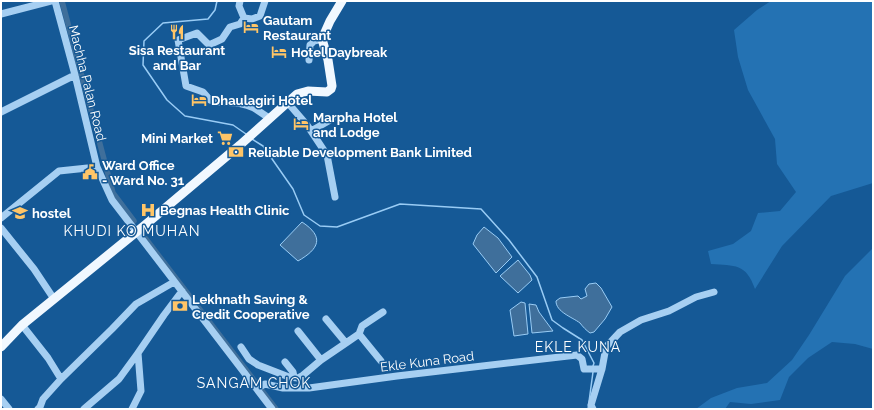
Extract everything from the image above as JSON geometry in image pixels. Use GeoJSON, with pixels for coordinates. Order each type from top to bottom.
{"type":"FeatureCollection","features":[{"type":"Feature","properties":{"kind":"main road"},"geometry":{"type":"LineString","coordinates":[[1,347],[22,325],[240,145],[297,94],[308,91],[327,92],[331,89],[332,86],[328,60],[322,39],[330,21],[342,1]]}},
{"type":"Feature","properties":{"kind":"street"},"geometry":{"type":"LineString","coordinates":[[1,14],[51,1]]}},
{"type":"Feature","properties":{"kind":"street","name":"Machha Palan Road"},"geometry":{"type":"LineString","coordinates":[[55,1],[75,75],[97,167],[112,200],[272,409]]}},
{"type":"Feature","properties":{"kind":"street"},"geometry":{"type":"LineString","coordinates":[[240,1],[239,6],[244,18]]}},
{"type":"Feature","properties":{"kind":"street"},"geometry":{"type":"LineString","coordinates":[[244,18],[252,19],[260,16],[265,1]]}},
{"type":"Feature","properties":{"kind":"street"},"geometry":{"type":"LineString","coordinates":[[244,18],[240,24],[230,27],[222,39],[209,45],[197,34],[178,40],[186,86],[203,92],[210,100],[238,103],[254,108],[266,121]]}},
{"type":"Feature","properties":{"kind":"street"},"geometry":{"type":"LineString","coordinates":[[309,60],[310,45],[314,41],[322,39]]}},
{"type":"Feature","properties":{"kind":"street"},"geometry":{"type":"LineString","coordinates":[[1,112],[75,75]]}},
{"type":"Feature","properties":{"kind":"street"},"geometry":{"type":"LineString","coordinates":[[288,103],[307,125],[327,155],[335,197]]}},
{"type":"Feature","properties":{"kind":"street"},"geometry":{"type":"LineString","coordinates":[[311,131],[332,120]]}},
{"type":"Feature","properties":{"kind":"street"},"geometry":{"type":"LineString","coordinates":[[1,218],[59,171],[97,167]]}},
{"type":"Feature","properties":{"kind":"street"},"geometry":{"type":"LineString","coordinates":[[1,228],[34,270],[54,299]]}},
{"type":"Feature","properties":{"kind":"street"},"geometry":{"type":"LineString","coordinates":[[38,409],[43,399],[61,379],[136,304],[174,282]]}},
{"type":"Feature","properties":{"kind":"street"},"geometry":{"type":"LineString","coordinates":[[84,409],[119,379],[182,291]]}},
{"type":"Feature","properties":{"kind":"street"},"geometry":{"type":"LineString","coordinates":[[593,409],[591,405],[602,369],[606,347],[620,332],[642,320],[668,311],[696,297],[714,292]]}},
{"type":"Feature","properties":{"kind":"street"},"geometry":{"type":"LineString","coordinates":[[241,347],[249,359],[277,373],[288,377],[298,378],[359,334],[362,326],[383,312]]}},
{"type":"Feature","properties":{"kind":"street"},"geometry":{"type":"LineString","coordinates":[[326,319],[346,343]]}},
{"type":"Feature","properties":{"kind":"street"},"geometry":{"type":"LineString","coordinates":[[22,325],[48,358],[61,379]]}},
{"type":"Feature","properties":{"kind":"street"},"geometry":{"type":"LineString","coordinates":[[298,332],[321,360]]}},
{"type":"Feature","properties":{"kind":"street"},"geometry":{"type":"LineString","coordinates":[[359,334],[381,361]]}},
{"type":"Feature","properties":{"kind":"street"},"geometry":{"type":"LineString","coordinates":[[132,409],[141,391],[138,353]]}},
{"type":"Feature","properties":{"kind":"street","name":"Ekle Kuna Road"},"geometry":{"type":"LineString","coordinates":[[267,384],[283,388],[310,388],[397,376],[577,355],[582,359],[584,369],[602,369]]}},
{"type":"Feature","properties":{"kind":"street"},"geometry":{"type":"LineString","coordinates":[[286,362],[293,372],[294,377]]}},
{"type":"Feature","properties":{"kind":"street"},"geometry":{"type":"LineString","coordinates":[[257,388],[267,384],[277,373]]}},
{"type":"Feature","properties":{"kind":"street"},"geometry":{"type":"LineString","coordinates":[[1,399],[10,409]]}},
{"type":"Feature","properties":{"kind":"shaded area"},"geometry":{"type":"Polygon","coordinates":[[[771,1],[873,1],[873,183],[831,196],[782,246],[755,289],[748,274],[743,270],[733,266],[711,264],[708,251],[733,244],[751,231],[758,213],[780,211],[796,192],[777,164],[775,139],[748,90],[738,57],[734,30],[757,10],[771,1]]]}},
{"type":"Feature","properties":{"kind":"shaded area"},"geometry":{"type":"Polygon","coordinates":[[[302,222],[314,233],[316,243],[311,252],[298,261],[280,245],[302,222]]]}},
{"type":"Feature","properties":{"kind":"shaded area"},"geometry":{"type":"Polygon","coordinates":[[[484,227],[498,238],[512,257],[496,273],[473,244],[477,235],[484,227]]]}},
{"type":"Feature","properties":{"kind":"shaded area"},"geometry":{"type":"Polygon","coordinates":[[[873,248],[873,349],[855,344],[832,342],[808,358],[789,377],[780,400],[751,404],[730,402],[725,409],[696,409],[711,398],[737,388],[767,383],[792,360],[845,276],[873,248]]]}},
{"type":"Feature","properties":{"kind":"shaded area"},"geometry":{"type":"Polygon","coordinates":[[[518,260],[530,275],[532,280],[518,293],[500,276],[518,260]]]}},
{"type":"Feature","properties":{"kind":"shaded area"},"geometry":{"type":"Polygon","coordinates":[[[596,283],[601,288],[612,307],[605,319],[594,332],[590,333],[580,323],[561,311],[556,301],[560,298],[578,296],[581,299],[587,296],[585,289],[589,284],[596,283]]]}},
{"type":"Feature","properties":{"kind":"shaded area"},"geometry":{"type":"Polygon","coordinates":[[[521,302],[525,303],[528,334],[514,336],[510,310],[521,302]]]}},
{"type":"Feature","properties":{"kind":"shaded area"},"geometry":{"type":"Polygon","coordinates":[[[529,304],[536,305],[539,312],[553,331],[532,333],[529,304]]]}},
{"type":"Feature","properties":{"kind":"waterway"},"geometry":{"type":"LineString","coordinates":[[62,1],[113,193],[134,221]]}},
{"type":"Feature","properties":{"kind":"waterway"},"geometry":{"type":"LineString","coordinates":[[217,1],[215,10],[208,19],[163,23],[144,41],[143,65],[167,100],[185,116],[233,125],[246,134]]}},
{"type":"Feature","properties":{"kind":"waterway"},"geometry":{"type":"LineString","coordinates":[[252,139],[263,146],[293,189],[304,215],[320,226],[337,227],[400,204],[481,209],[509,240],[537,277],[552,320],[582,340],[594,363],[593,366]]}},
{"type":"Feature","properties":{"kind":"waterway"},"geometry":{"type":"LineString","coordinates":[[146,239],[276,409]]}},
{"type":"Feature","properties":{"kind":"waterway"},"geometry":{"type":"LineString","coordinates":[[588,409],[593,372]]}},
{"type":"Feature","properties":{"kind":"place","name":"Gautam Restaurant"},"geometry":{"type":"Point","coordinates":[251,27]}},
{"type":"Feature","properties":{"kind":"place","name":"Sisa Restaurant and Bar"},"geometry":{"type":"Point","coordinates":[177,32]}},
{"type":"Feature","properties":{"kind":"place","name":"Hotel Daybreak"},"geometry":{"type":"Point","coordinates":[279,52]}},
{"type":"Feature","properties":{"kind":"place","name":"Dhaulagiri Hotel"},"geometry":{"type":"Point","coordinates":[199,100]}},
{"type":"Feature","properties":{"kind":"place","name":"Marpha Hotel and Lodge"},"geometry":{"type":"Point","coordinates":[301,124]}},
{"type":"Feature","properties":{"kind":"place","name":"Mini Market"},"geometry":{"type":"Point","coordinates":[225,138]}},
{"type":"Feature","properties":{"kind":"place","name":"Reliable Development Bank Limited"},"geometry":{"type":"Point","coordinates":[236,152]}},
{"type":"Feature","properties":{"kind":"place","name":"Ward Office - Ward No. 31"},"geometry":{"type":"Point","coordinates":[90,172]}},
{"type":"Feature","properties":{"kind":"place","name":"Begnas Health Clinic"},"geometry":{"type":"Point","coordinates":[148,210]}},
{"type":"Feature","properties":{"kind":"place","name":"hostel"},"geometry":{"type":"Point","coordinates":[20,213]}},
{"type":"Feature","properties":{"kind":"place","name":"Lekhnath Saving & Credit Cooperative"},"geometry":{"type":"Point","coordinates":[180,306]}},
{"type":"Feature","properties":{"kind":"district","name":"KHUDI KO MUHAN"},"geometry":{"type":"Point","coordinates":[132,231]}},
{"type":"Feature","properties":{"kind":"district","name":"EKLE KUNA"},"geometry":{"type":"Point","coordinates":[578,347]}},
{"type":"Feature","properties":{"kind":"district","name":"SANGAM CHOK"},"geometry":{"type":"Point","coordinates":[254,383]}}]}
